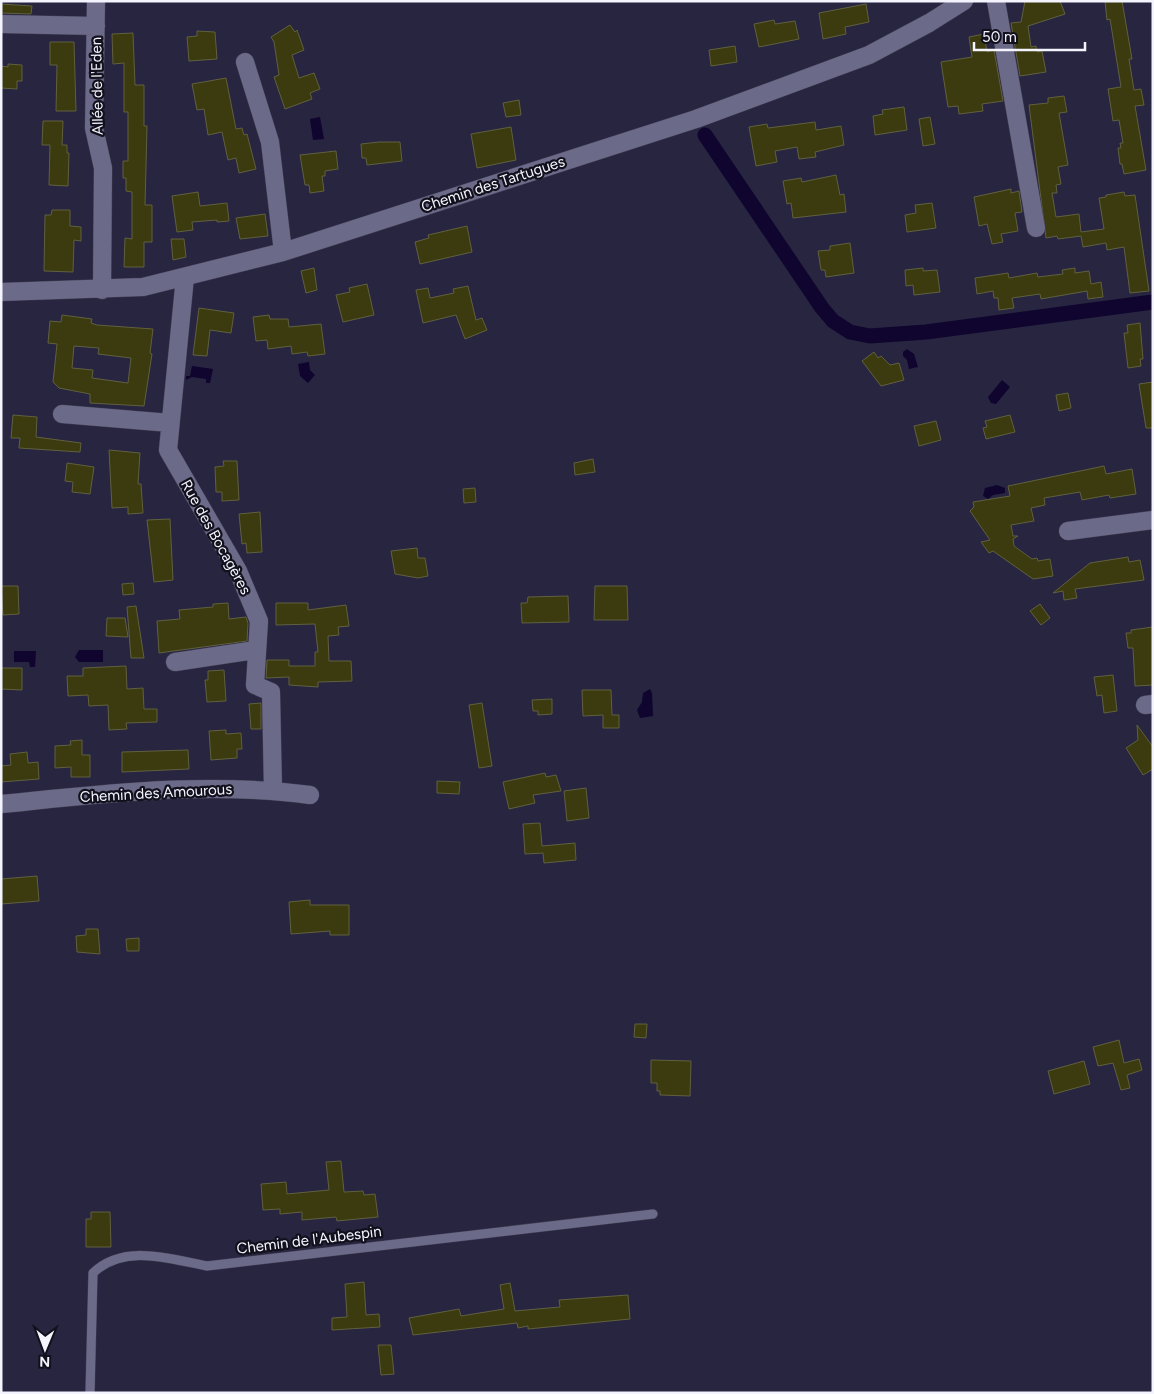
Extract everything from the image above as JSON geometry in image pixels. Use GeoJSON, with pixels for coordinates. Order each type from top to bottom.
{"type":"FeatureCollection","features":[{"type":"Feature","properties":{"kind":"street","name":"Allée de l'Eden"},"geometry":{"type":"LineString","coordinates":[[96,1],[94,128],[103,168],[102,290]]}},
{"type":"Feature","properties":{"kind":"street","name":"Chemin des Tartugues"},"geometry":{"type":"LineString","coordinates":[[1,292],[102,290],[143,287],[283,252],[696,119],[869,55],[929,23],[964,1]]}},
{"type":"Feature","properties":{"kind":"street"},"geometry":{"type":"LineString","coordinates":[[996,1],[1036,228]]}},
{"type":"Feature","properties":{"kind":"street"},"geometry":{"type":"LineString","coordinates":[[1,24],[96,26]]}},
{"type":"Feature","properties":{"kind":"street"},"geometry":{"type":"LineString","coordinates":[[246,62],[270,142],[283,252]]}},
{"type":"Feature","properties":{"kind":"street","name":"Rue des Bocagères"},"geometry":{"type":"LineString","coordinates":[[184,277],[168,450],[238,571],[259,621],[255,684],[271,692],[273,790]]}},
{"type":"Feature","properties":{"kind":"street"},"geometry":{"type":"LineString","coordinates":[[62,414],[170,423]]}},
{"type":"Feature","properties":{"kind":"street"},"geometry":{"type":"LineString","coordinates":[[1068,531],[1153,520]]}},
{"type":"Feature","properties":{"kind":"street"},"geometry":{"type":"LineString","coordinates":[[175,662],[256,650]]}},
{"type":"Feature","properties":{"kind":"street","name":"Chemin des Amourous"},"geometry":{"type":"LineString","coordinates":[[1,804],[99,794],[273,790],[310,795]]}},
{"type":"Feature","properties":{"kind":"lane","name":"Chemin de l'Aubespin"},"geometry":{"type":"LineString","coordinates":[[90,1393],[93,1273],[103,1263],[128,1256],[154,1256],[207,1266],[653,1214]]}},
{"type":"Feature","properties":{"kind":"shaded area"},"geometry":{"type":"Polygon","coordinates":[[[320,117],[324,139],[313,140],[310,119],[320,117]]]}},
{"type":"Feature","properties":{"kind":"shaded area"},"geometry":{"type":"Polygon","coordinates":[[[907,349],[914,354],[918,367],[909,369],[907,360],[903,356],[903,352],[907,349]]]}},
{"type":"Feature","properties":{"kind":"shaded area"},"geometry":{"type":"Polygon","coordinates":[[[309,362],[310,370],[315,375],[308,383],[300,376],[298,364],[309,362]]]}},
{"type":"Feature","properties":{"kind":"shaded area"},"geometry":{"type":"Polygon","coordinates":[[[192,366],[213,369],[210,383],[206,383],[206,379],[192,377],[186,380],[186,376],[190,376],[192,366]]]}},
{"type":"Feature","properties":{"kind":"shaded area"},"geometry":{"type":"Polygon","coordinates":[[[1002,380],[1010,387],[996,404],[991,403],[988,397],[1002,380]]]}},
{"type":"Feature","properties":{"kind":"shaded area"},"geometry":{"type":"Polygon","coordinates":[[[997,485],[1005,488],[1005,493],[993,495],[988,499],[983,496],[985,488],[997,485]]]}},
{"type":"Feature","properties":{"kind":"shaded area"},"geometry":{"type":"Polygon","coordinates":[[[79,650],[103,650],[103,662],[79,662],[75,657],[79,650]]]}},
{"type":"Feature","properties":{"kind":"shaded area"},"geometry":{"type":"Polygon","coordinates":[[[14,651],[36,651],[35,667],[30,667],[29,662],[14,662],[14,651]]]}},
{"type":"Feature","properties":{"kind":"shaded area"},"geometry":{"type":"Polygon","coordinates":[[[650,689],[652,693],[653,716],[640,718],[637,710],[642,702],[643,693],[650,689]]]}},
{"type":"Feature","properties":{"kind":"building"},"geometry":{"type":"Polygon","coordinates":[[[1025,1],[1060,1],[1065,14],[1028,26],[1031,47],[1036,46],[1037,52],[1042,51],[1046,72],[1020,76],[1011,23],[1021,22],[1025,1]]]}},
{"type":"Feature","properties":{"kind":"building"},"geometry":{"type":"Polygon","coordinates":[[[1105,1],[1122,1],[1132,59],[1129,59],[1134,90],[1141,89],[1144,105],[1135,106],[1146,170],[1124,174],[1122,164],[1120,164],[1118,148],[1121,148],[1120,143],[1123,143],[1119,120],[1113,121],[1108,89],[1121,87],[1110,19],[1107,20],[1105,1]]]}},
{"type":"Feature","properties":{"kind":"building"},"geometry":{"type":"Polygon","coordinates":[[[1,4],[32,6],[31,14],[1,13],[1,4]]]}},
{"type":"Feature","properties":{"kind":"building"},"geometry":{"type":"Polygon","coordinates":[[[866,4],[869,22],[845,27],[846,34],[823,39],[819,13],[866,4]]]}},
{"type":"Feature","properties":{"kind":"building"},"geometry":{"type":"Polygon","coordinates":[[[774,20],[775,24],[795,21],[799,39],[759,47],[754,24],[774,20]]]}},
{"type":"Feature","properties":{"kind":"building"},"geometry":{"type":"Polygon","coordinates":[[[290,25],[295,32],[297,30],[304,50],[292,55],[299,78],[314,73],[320,89],[310,93],[312,99],[285,109],[274,77],[279,75],[274,42],[271,37],[290,25]]]}},
{"type":"Feature","properties":{"kind":"building"},"geometry":{"type":"Polygon","coordinates":[[[197,31],[215,32],[217,59],[189,61],[187,37],[197,36],[197,31]]]}},
{"type":"Feature","properties":{"kind":"building"},"geometry":{"type":"Polygon","coordinates":[[[133,33],[135,85],[144,85],[144,126],[147,126],[145,205],[152,205],[152,242],[144,242],[144,267],[124,267],[125,238],[132,239],[132,192],[126,191],[126,178],[123,178],[123,161],[128,161],[128,112],[124,112],[124,63],[113,64],[112,34],[133,33]]]}},
{"type":"Feature","properties":{"kind":"building"},"geometry":{"type":"Polygon","coordinates":[[[984,34],[987,52],[994,50],[1003,101],[982,104],[983,111],[959,114],[958,106],[948,107],[941,62],[972,57],[969,37],[984,34]]]}},
{"type":"Feature","properties":{"kind":"building"},"geometry":{"type":"Polygon","coordinates":[[[50,42],[74,42],[76,111],[56,111],[57,65],[50,65],[50,42]]]}},
{"type":"Feature","properties":{"kind":"building"},"geometry":{"type":"Polygon","coordinates":[[[735,46],[737,62],[711,66],[709,50],[735,46]]]}},
{"type":"Feature","properties":{"kind":"building"},"geometry":{"type":"Polygon","coordinates":[[[8,64],[22,65],[22,81],[17,81],[17,89],[1,88],[1,66],[8,67],[8,64]]]}},
{"type":"Feature","properties":{"kind":"building"},"geometry":{"type":"Polygon","coordinates":[[[226,78],[236,129],[242,128],[244,135],[247,134],[256,169],[239,173],[236,158],[228,160],[222,132],[208,135],[204,109],[197,110],[192,84],[226,78]]]}},
{"type":"Feature","properties":{"kind":"building"},"geometry":{"type":"Polygon","coordinates":[[[1064,96],[1067,112],[1059,113],[1068,165],[1058,167],[1061,184],[1056,185],[1057,193],[1052,193],[1056,217],[1079,214],[1081,232],[1104,229],[1099,198],[1124,192],[1125,196],[1135,195],[1149,291],[1130,293],[1124,247],[1107,250],[1106,243],[1083,247],[1081,236],[1058,239],[1057,236],[1046,238],[1029,105],[1048,103],[1048,98],[1064,96]]]}},
{"type":"Feature","properties":{"kind":"building"},"geometry":{"type":"Polygon","coordinates":[[[519,100],[521,115],[506,117],[503,103],[519,100]]]}},
{"type":"Feature","properties":{"kind":"building"},"geometry":{"type":"Polygon","coordinates":[[[904,107],[907,130],[875,135],[873,116],[883,114],[882,110],[904,107]]]}},
{"type":"Feature","properties":{"kind":"building"},"geometry":{"type":"Polygon","coordinates":[[[930,117],[935,144],[923,146],[919,119],[930,117]]]}},
{"type":"Feature","properties":{"kind":"building"},"geometry":{"type":"Polygon","coordinates":[[[43,121],[63,121],[62,145],[67,145],[67,153],[69,153],[68,186],[49,185],[50,145],[42,145],[43,121]]]}},
{"type":"Feature","properties":{"kind":"building"},"geometry":{"type":"Polygon","coordinates":[[[815,122],[816,130],[841,126],[844,145],[815,152],[816,157],[799,159],[797,147],[775,151],[777,162],[756,166],[749,127],[767,124],[768,128],[815,122]]]}},
{"type":"Feature","properties":{"kind":"building"},"geometry":{"type":"Polygon","coordinates":[[[511,127],[516,160],[477,168],[471,134],[511,127]]]}},
{"type":"Feature","properties":{"kind":"building"},"geometry":{"type":"Polygon","coordinates":[[[400,142],[402,161],[367,165],[366,158],[362,158],[361,144],[400,142]]]}},
{"type":"Feature","properties":{"kind":"building"},"geometry":{"type":"Polygon","coordinates":[[[336,151],[338,169],[325,171],[325,176],[322,176],[324,191],[310,193],[309,185],[305,185],[300,155],[336,151]]]}},
{"type":"Feature","properties":{"kind":"building"},"geometry":{"type":"Polygon","coordinates":[[[836,175],[840,195],[844,194],[846,212],[793,218],[791,203],[787,204],[783,181],[801,178],[802,182],[836,175]]]}},
{"type":"Feature","properties":{"kind":"building"},"geometry":{"type":"Polygon","coordinates":[[[1011,189],[1011,193],[1019,191],[1022,212],[1015,213],[1018,231],[1001,234],[1003,242],[992,244],[987,224],[979,226],[974,197],[1011,189]]]}},
{"type":"Feature","properties":{"kind":"building"},"geometry":{"type":"Polygon","coordinates":[[[198,192],[200,206],[227,203],[229,221],[192,222],[193,230],[177,232],[172,196],[198,192]]]}},
{"type":"Feature","properties":{"kind":"building"},"geometry":{"type":"Polygon","coordinates":[[[932,203],[936,228],[907,232],[905,215],[916,213],[915,205],[932,203]]]}},
{"type":"Feature","properties":{"kind":"building"},"geometry":{"type":"Polygon","coordinates":[[[52,210],[70,210],[70,226],[81,227],[81,241],[74,240],[73,272],[44,271],[45,215],[51,215],[52,210]]]}},
{"type":"Feature","properties":{"kind":"building"},"geometry":{"type":"Polygon","coordinates":[[[265,214],[268,236],[240,239],[236,218],[265,214]]]}},
{"type":"Feature","properties":{"kind":"building"},"geometry":{"type":"Polygon","coordinates":[[[467,226],[472,252],[420,264],[415,242],[429,238],[428,235],[467,226]]]}},
{"type":"Feature","properties":{"kind":"building"},"geometry":{"type":"Polygon","coordinates":[[[171,239],[184,239],[186,257],[173,260],[171,239]]]}},
{"type":"Feature","properties":{"kind":"building"},"geometry":{"type":"Polygon","coordinates":[[[850,243],[854,273],[826,277],[825,270],[821,270],[818,251],[830,250],[830,246],[850,243]]]}},
{"type":"Feature","properties":{"kind":"building"},"geometry":{"type":"Polygon","coordinates":[[[314,268],[317,290],[306,293],[301,271],[314,268]]]}},
{"type":"Feature","properties":{"kind":"building"},"geometry":{"type":"Polygon","coordinates":[[[923,268],[923,271],[937,270],[940,292],[914,295],[913,285],[906,286],[905,270],[923,268]]]}},
{"type":"Feature","properties":{"kind":"building"},"geometry":{"type":"Polygon","coordinates":[[[1075,268],[1075,273],[1089,271],[1091,284],[1101,282],[1103,297],[1088,299],[1087,291],[1041,299],[1040,294],[1012,298],[1014,308],[999,310],[998,298],[994,298],[993,291],[977,294],[975,278],[1008,273],[1009,278],[1037,273],[1038,277],[1063,274],[1062,270],[1075,268]]]}},
{"type":"Feature","properties":{"kind":"building"},"geometry":{"type":"Polygon","coordinates":[[[367,284],[374,315],[343,322],[336,295],[350,292],[349,288],[367,284]]]}},
{"type":"Feature","properties":{"kind":"building"},"geometry":{"type":"Polygon","coordinates":[[[468,286],[476,320],[482,318],[487,330],[465,339],[456,315],[423,323],[416,290],[428,288],[430,298],[454,293],[453,289],[468,286]]]}},
{"type":"Feature","properties":{"kind":"building"},"geometry":{"type":"Polygon","coordinates":[[[199,308],[234,313],[231,333],[210,330],[207,356],[193,355],[199,308]]]}},
{"type":"Feature","properties":{"kind":"building"},"geometry":{"type":"Polygon","coordinates":[[[62,315],[92,319],[91,323],[97,325],[153,329],[150,353],[152,354],[144,406],[90,403],[90,394],[59,388],[53,382],[57,344],[48,343],[50,321],[61,322],[62,315]],[[74,346],[72,368],[93,370],[92,378],[128,383],[131,358],[98,354],[99,348],[74,346]]]}},
{"type":"Feature","properties":{"kind":"building"},"geometry":{"type":"Polygon","coordinates":[[[269,315],[270,319],[288,319],[289,327],[321,324],[325,354],[308,356],[307,352],[292,354],[291,346],[268,349],[267,340],[256,341],[253,317],[269,315]]]}},
{"type":"Feature","properties":{"kind":"building"},"geometry":{"type":"Polygon","coordinates":[[[1140,323],[1143,359],[1140,359],[1141,366],[1128,368],[1124,333],[1128,333],[1127,325],[1140,323]]]}},
{"type":"Feature","properties":{"kind":"building"},"geometry":{"type":"Polygon","coordinates":[[[874,352],[878,358],[881,356],[890,365],[899,363],[904,380],[881,386],[862,361],[874,352]]]}},
{"type":"Feature","properties":{"kind":"building"},"geometry":{"type":"Polygon","coordinates":[[[1153,382],[1153,428],[1146,428],[1139,384],[1153,382]]]}},
{"type":"Feature","properties":{"kind":"building"},"geometry":{"type":"Polygon","coordinates":[[[1068,393],[1071,408],[1059,411],[1056,395],[1068,393]]]}},
{"type":"Feature","properties":{"kind":"building"},"geometry":{"type":"Polygon","coordinates":[[[13,415],[37,417],[36,437],[81,443],[80,452],[19,448],[20,438],[11,438],[13,415]]]}},
{"type":"Feature","properties":{"kind":"building"},"geometry":{"type":"Polygon","coordinates":[[[1010,415],[1015,432],[986,439],[983,428],[987,427],[985,421],[1010,415]]]}},
{"type":"Feature","properties":{"kind":"building"},"geometry":{"type":"Polygon","coordinates":[[[936,421],[941,440],[919,446],[914,426],[936,421]]]}},
{"type":"Feature","properties":{"kind":"building"},"geometry":{"type":"Polygon","coordinates":[[[109,450],[140,453],[138,484],[141,484],[143,513],[128,514],[128,507],[112,508],[109,450]]]}},
{"type":"Feature","properties":{"kind":"building"},"geometry":{"type":"Polygon","coordinates":[[[593,459],[595,472],[575,475],[574,463],[593,459]]]}},
{"type":"Feature","properties":{"kind":"building"},"geometry":{"type":"Polygon","coordinates":[[[223,461],[237,461],[239,500],[222,501],[222,492],[216,492],[215,467],[224,466],[223,461]]]}},
{"type":"Feature","properties":{"kind":"building"},"geometry":{"type":"Polygon","coordinates":[[[67,463],[94,467],[90,494],[72,492],[73,482],[65,481],[67,463]]]}},
{"type":"Feature","properties":{"kind":"building"},"geometry":{"type":"Polygon","coordinates":[[[1104,466],[1106,474],[1132,469],[1136,494],[1110,498],[1109,495],[1082,500],[1080,492],[1044,498],[1045,505],[1031,508],[1034,521],[1011,525],[1013,536],[1018,536],[1013,539],[1014,546],[1032,559],[1037,558],[1038,561],[1050,559],[1053,576],[1033,579],[993,551],[989,553],[981,542],[990,540],[970,511],[974,507],[973,502],[1010,496],[1008,486],[1104,466]]]}},
{"type":"Feature","properties":{"kind":"building"},"geometry":{"type":"Polygon","coordinates":[[[475,488],[476,502],[464,503],[463,489],[475,488]]]}},
{"type":"Feature","properties":{"kind":"building"},"geometry":{"type":"Polygon","coordinates":[[[260,512],[262,552],[247,553],[246,543],[242,544],[239,514],[260,512]]]}},
{"type":"Feature","properties":{"kind":"building"},"geometry":{"type":"Polygon","coordinates":[[[170,519],[173,580],[154,582],[147,520],[170,519]]]}},
{"type":"Feature","properties":{"kind":"building"},"geometry":{"type":"Polygon","coordinates":[[[417,548],[418,558],[425,558],[428,576],[418,578],[395,574],[391,551],[417,548]]]}},
{"type":"Feature","properties":{"kind":"building"},"geometry":{"type":"Polygon","coordinates":[[[1128,557],[1129,562],[1140,560],[1144,580],[1075,589],[1077,598],[1064,600],[1063,591],[1053,593],[1090,563],[1128,557]]]}},
{"type":"Feature","properties":{"kind":"building"},"geometry":{"type":"Polygon","coordinates":[[[133,583],[134,594],[123,595],[122,584],[133,583]]]}},
{"type":"Feature","properties":{"kind":"building"},"geometry":{"type":"Polygon","coordinates":[[[1,586],[18,586],[19,614],[3,615],[1,586]]]}},
{"type":"Feature","properties":{"kind":"building"},"geometry":{"type":"Polygon","coordinates":[[[595,586],[627,586],[628,620],[594,620],[595,586]]]}},
{"type":"Feature","properties":{"kind":"building"},"geometry":{"type":"Polygon","coordinates":[[[568,596],[569,622],[522,623],[521,603],[527,603],[528,597],[568,596]]]}},
{"type":"Feature","properties":{"kind":"building"},"geometry":{"type":"Polygon","coordinates":[[[228,603],[229,619],[246,617],[248,623],[247,641],[159,653],[157,621],[180,619],[179,610],[213,607],[213,604],[228,603]]]}},
{"type":"Feature","properties":{"kind":"building"},"geometry":{"type":"Polygon","coordinates":[[[276,603],[308,603],[308,610],[346,605],[349,626],[338,627],[339,635],[328,636],[329,661],[351,661],[352,681],[318,682],[318,687],[289,685],[289,677],[266,678],[267,660],[289,660],[289,666],[315,666],[315,652],[318,652],[315,624],[276,625],[276,603]]]}},
{"type":"Feature","properties":{"kind":"building"},"geometry":{"type":"Polygon","coordinates":[[[1040,604],[1050,618],[1041,625],[1030,611],[1040,604]]]}},
{"type":"Feature","properties":{"kind":"building"},"geometry":{"type":"Polygon","coordinates":[[[136,606],[144,658],[131,658],[127,607],[136,606]]]}},
{"type":"Feature","properties":{"kind":"building"},"geometry":{"type":"Polygon","coordinates":[[[107,618],[125,618],[128,637],[106,636],[107,618]]]}},
{"type":"Feature","properties":{"kind":"building"},"geometry":{"type":"Polygon","coordinates":[[[1153,627],[1153,685],[1135,686],[1133,648],[1128,648],[1126,633],[1131,633],[1131,630],[1153,627]]]}},
{"type":"Feature","properties":{"kind":"building"},"geometry":{"type":"Polygon","coordinates":[[[126,666],[127,689],[143,688],[144,709],[157,709],[157,722],[126,723],[127,729],[109,730],[108,705],[89,706],[88,695],[68,696],[67,676],[83,676],[83,668],[126,666]]]}},
{"type":"Feature","properties":{"kind":"building"},"geometry":{"type":"Polygon","coordinates":[[[1,668],[22,668],[22,690],[1,689],[1,668]]]}},
{"type":"Feature","properties":{"kind":"building"},"geometry":{"type":"Polygon","coordinates":[[[224,670],[226,701],[207,702],[205,680],[208,680],[208,671],[224,670]]]}},
{"type":"Feature","properties":{"kind":"building"},"geometry":{"type":"Polygon","coordinates":[[[1113,675],[1117,711],[1104,713],[1102,695],[1097,696],[1094,677],[1113,675]]]}},
{"type":"Feature","properties":{"kind":"building"},"geometry":{"type":"Polygon","coordinates":[[[582,690],[611,690],[612,715],[619,715],[619,728],[603,728],[603,715],[583,716],[582,690]]]}},
{"type":"Feature","properties":{"kind":"building"},"geometry":{"type":"Polygon","coordinates":[[[552,699],[552,714],[538,715],[538,711],[533,711],[532,700],[552,699]]]}},
{"type":"Feature","properties":{"kind":"building"},"geometry":{"type":"Polygon","coordinates":[[[261,703],[261,729],[251,729],[249,704],[261,703]]]}},
{"type":"Feature","properties":{"kind":"building"},"geometry":{"type":"Polygon","coordinates":[[[482,703],[492,766],[479,768],[469,705],[482,703]]]}},
{"type":"Feature","properties":{"kind":"building"},"geometry":{"type":"Polygon","coordinates":[[[1137,725],[1153,747],[1153,769],[1143,775],[1126,748],[1138,740],[1137,725]]]}},
{"type":"Feature","properties":{"kind":"building"},"geometry":{"type":"Polygon","coordinates":[[[226,730],[226,734],[241,733],[242,749],[237,749],[237,758],[211,760],[209,731],[226,730]]]}},
{"type":"Feature","properties":{"kind":"building"},"geometry":{"type":"Polygon","coordinates":[[[82,740],[82,755],[90,755],[90,777],[71,777],[71,767],[55,768],[55,746],[71,745],[70,741],[82,740]]]}},
{"type":"Feature","properties":{"kind":"building"},"geometry":{"type":"Polygon","coordinates":[[[188,750],[189,769],[122,772],[122,752],[188,750]]]}},
{"type":"Feature","properties":{"kind":"building"},"geometry":{"type":"Polygon","coordinates":[[[27,752],[28,763],[38,762],[39,779],[1,782],[1,766],[11,765],[10,754],[27,752]]]}},
{"type":"Feature","properties":{"kind":"building"},"geometry":{"type":"Polygon","coordinates":[[[545,773],[546,777],[556,775],[561,791],[533,795],[535,803],[509,809],[503,782],[545,773]]]}},
{"type":"Feature","properties":{"kind":"building"},"geometry":{"type":"Polygon","coordinates":[[[437,781],[460,782],[459,794],[437,793],[437,781]]]}},
{"type":"Feature","properties":{"kind":"building"},"geometry":{"type":"Polygon","coordinates":[[[586,788],[589,818],[567,821],[564,791],[586,788]]]}},
{"type":"Feature","properties":{"kind":"building"},"geometry":{"type":"Polygon","coordinates":[[[540,823],[542,846],[575,843],[576,860],[544,863],[543,853],[525,854],[523,824],[540,823]]]}},
{"type":"Feature","properties":{"kind":"building"},"geometry":{"type":"Polygon","coordinates":[[[37,876],[39,901],[1,904],[1,879],[37,876]]]}},
{"type":"Feature","properties":{"kind":"building"},"geometry":{"type":"Polygon","coordinates":[[[310,900],[310,905],[349,905],[349,935],[330,935],[330,931],[291,934],[289,902],[310,900]]]}},
{"type":"Feature","properties":{"kind":"building"},"geometry":{"type":"Polygon","coordinates":[[[86,929],[98,929],[100,954],[77,952],[76,936],[86,935],[86,929]]]}},
{"type":"Feature","properties":{"kind":"building"},"geometry":{"type":"Polygon","coordinates":[[[139,938],[139,951],[127,951],[126,939],[139,938]]]}},
{"type":"Feature","properties":{"kind":"building"},"geometry":{"type":"Polygon","coordinates":[[[635,1024],[647,1024],[646,1038],[634,1037],[635,1024]]]}},
{"type":"Feature","properties":{"kind":"building"},"geometry":{"type":"Polygon","coordinates":[[[1119,1040],[1124,1063],[1139,1059],[1142,1070],[1127,1075],[1130,1088],[1121,1090],[1113,1063],[1098,1066],[1093,1047],[1119,1040]]]}},
{"type":"Feature","properties":{"kind":"building"},"geometry":{"type":"Polygon","coordinates":[[[651,1060],[691,1061],[690,1096],[660,1095],[660,1091],[657,1091],[657,1083],[651,1083],[651,1060]]]}},
{"type":"Feature","properties":{"kind":"building"},"geometry":{"type":"Polygon","coordinates":[[[1084,1061],[1090,1084],[1054,1094],[1048,1071],[1084,1061]]]}},
{"type":"Feature","properties":{"kind":"building"},"geometry":{"type":"Polygon","coordinates":[[[341,1161],[344,1192],[363,1191],[364,1195],[375,1194],[378,1217],[337,1221],[336,1217],[302,1220],[302,1212],[280,1214],[280,1209],[263,1210],[261,1184],[286,1182],[287,1194],[329,1190],[326,1162],[341,1161]]]}},
{"type":"Feature","properties":{"kind":"building"},"geometry":{"type":"Polygon","coordinates":[[[91,1212],[110,1212],[111,1247],[86,1247],[86,1219],[91,1219],[91,1212]]]}},
{"type":"Feature","properties":{"kind":"building"},"geometry":{"type":"Polygon","coordinates":[[[364,1282],[366,1315],[379,1314],[380,1327],[332,1330],[332,1318],[347,1317],[345,1284],[364,1282]]]}},
{"type":"Feature","properties":{"kind":"building"},"geometry":{"type":"Polygon","coordinates":[[[510,1283],[515,1311],[560,1307],[559,1300],[628,1295],[630,1319],[528,1329],[528,1326],[518,1328],[517,1323],[413,1335],[409,1318],[459,1309],[461,1316],[504,1309],[500,1285],[510,1283]]]}},
{"type":"Feature","properties":{"kind":"building"},"geometry":{"type":"Polygon","coordinates":[[[378,1345],[391,1345],[394,1374],[381,1375],[378,1345]]]}},
{"type":"Feature","properties":{"kind":"waterway"},"geometry":{"type":"LineString","coordinates":[[705,135],[822,308],[833,321],[850,332],[870,336],[926,332],[1153,302]]}}]}
